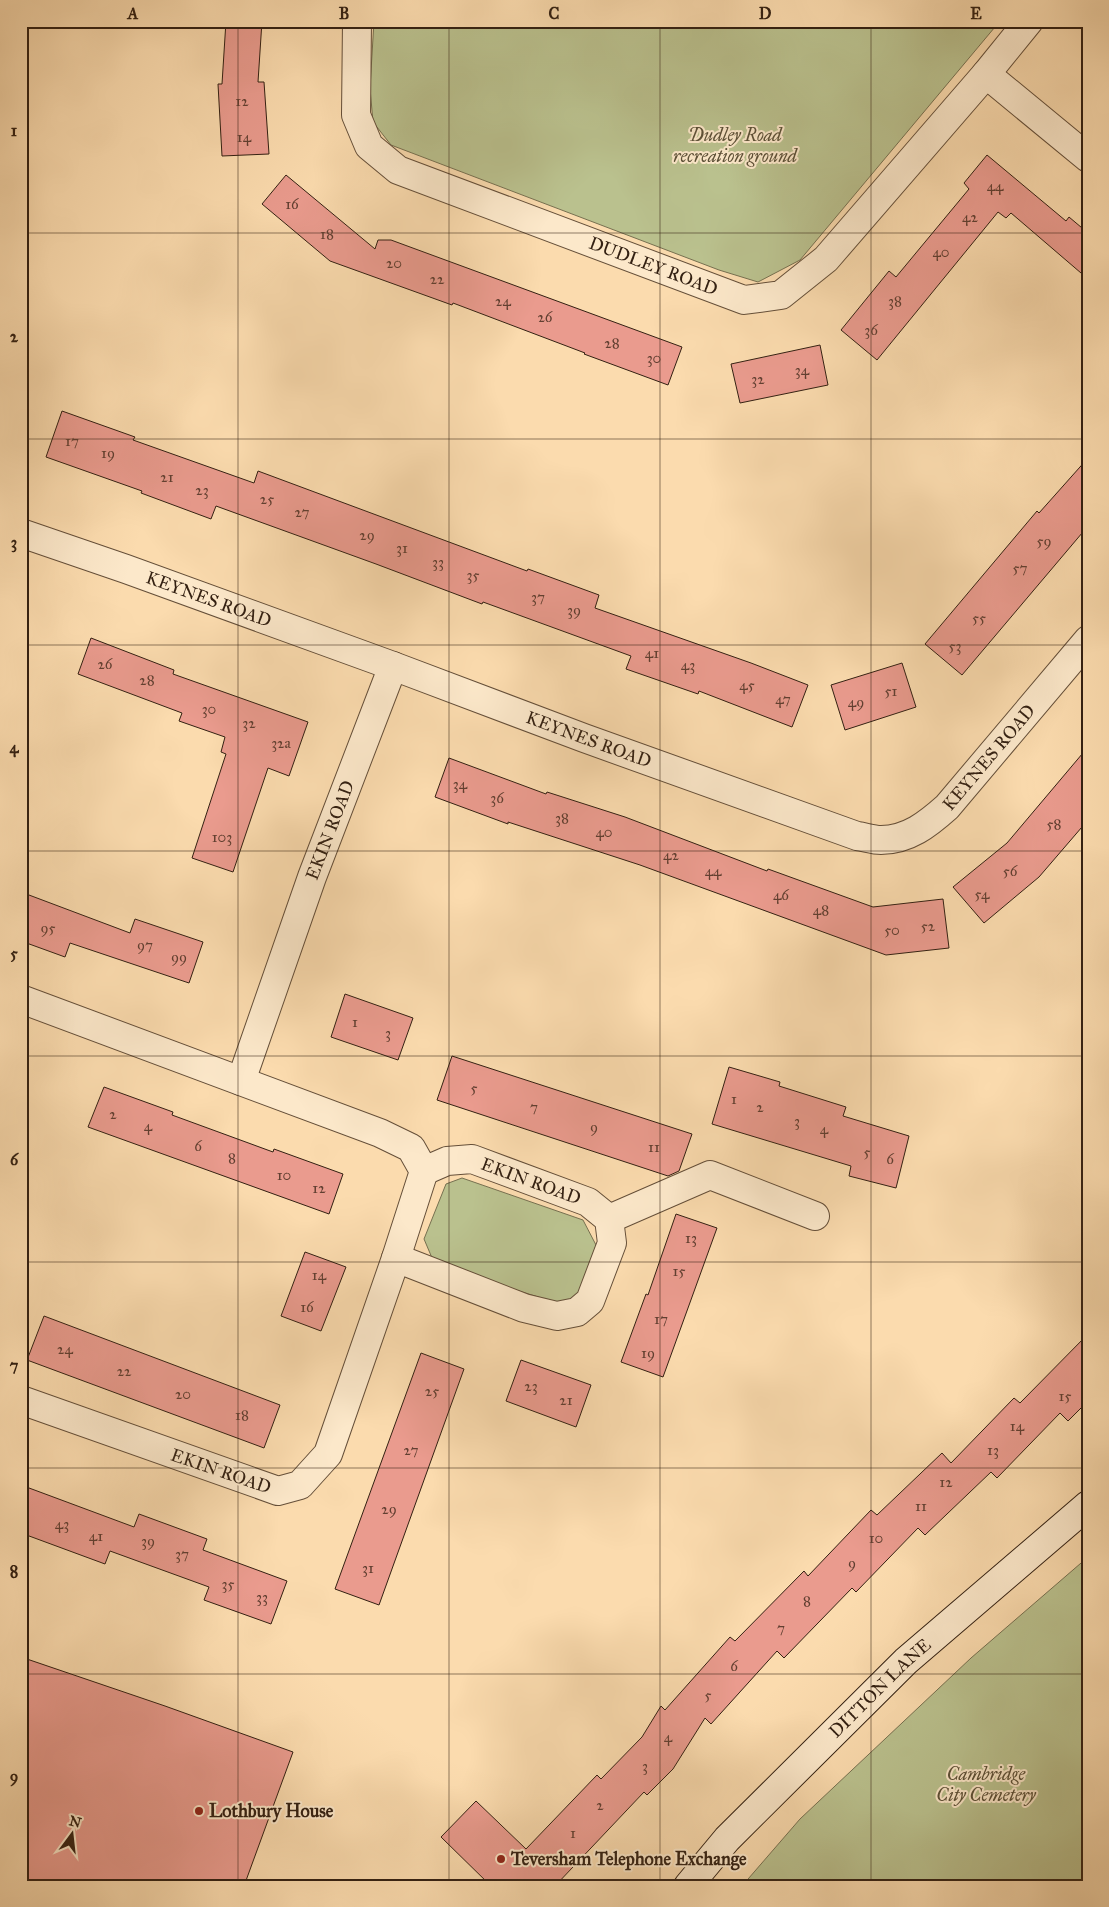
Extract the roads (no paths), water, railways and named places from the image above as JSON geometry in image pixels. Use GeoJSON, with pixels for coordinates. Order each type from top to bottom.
{"type":"FeatureCollection","features":[{"type":"Feature","properties":{"kind":"street","name":"DUDLEY ROAD"},"geometry":{"type":"LineString","coordinates":[[357,21],[356,115],[369,146],[398,170],[744,300],[780,295],[826,259],[986,74],[1029,21]]}},
{"type":"Feature","properties":{"kind":"street"},"geometry":{"type":"LineString","coordinates":[[986,74],[1088,158]]}},
{"type":"Feature","properties":{"kind":"street","name":"KEYNES ROAD"},"geometry":{"type":"LineString","coordinates":[[21,534],[126,569],[584,738],[857,836],[880,840],[902,837],[925,827],[947,807],[1088,640]]}},
{"type":"Feature","properties":{"kind":"street","name":"EKIN ROAD"},"geometry":{"type":"LineString","coordinates":[[241,1081],[312,877],[393,666]]}},
{"type":"Feature","properties":{"kind":"street"},"geometry":{"type":"LineString","coordinates":[[21,999],[380,1133],[411,1148],[424,1171]]}},
{"type":"Feature","properties":{"kind":"street","name":"EKIN ROAD"},"geometry":{"type":"LineString","coordinates":[[21,1400],[278,1491],[300,1485],[328,1454],[424,1171],[447,1161],[472,1159],[588,1202],[608,1219]]}},
{"type":"Feature","properties":{"kind":"street"},"geometry":{"type":"LineString","coordinates":[[396,1258],[524,1308],[557,1316],[577,1312],[590,1301],[612,1243],[608,1219],[710,1175],[815,1216]]}},
{"type":"Feature","properties":{"kind":"street","name":"DITTON LANE"},"geometry":{"type":"LineString","coordinates":[[688,1886],[727,1839],[906,1661],[1088,1505]]}},
{"type":"Feature","properties":{"kind":"place","name":"Lothbury House"},"geometry":{"type":"Point","coordinates":[199,1811]}},
{"type":"Feature","properties":{"kind":"place","name":"Teversham Telephone Exchange"},"geometry":{"type":"Point","coordinates":[501,1859]}},
{"type":"Feature","properties":{"kind":"park label","name":"Dudley Road recreation ground"},"geometry":{"type":"Point","coordinates":[735,145]}},
{"type":"Feature","properties":{"kind":"park label","name":"Cambridge City Cemetery"},"geometry":{"type":"Point","coordinates":[986,1784]}}]}
